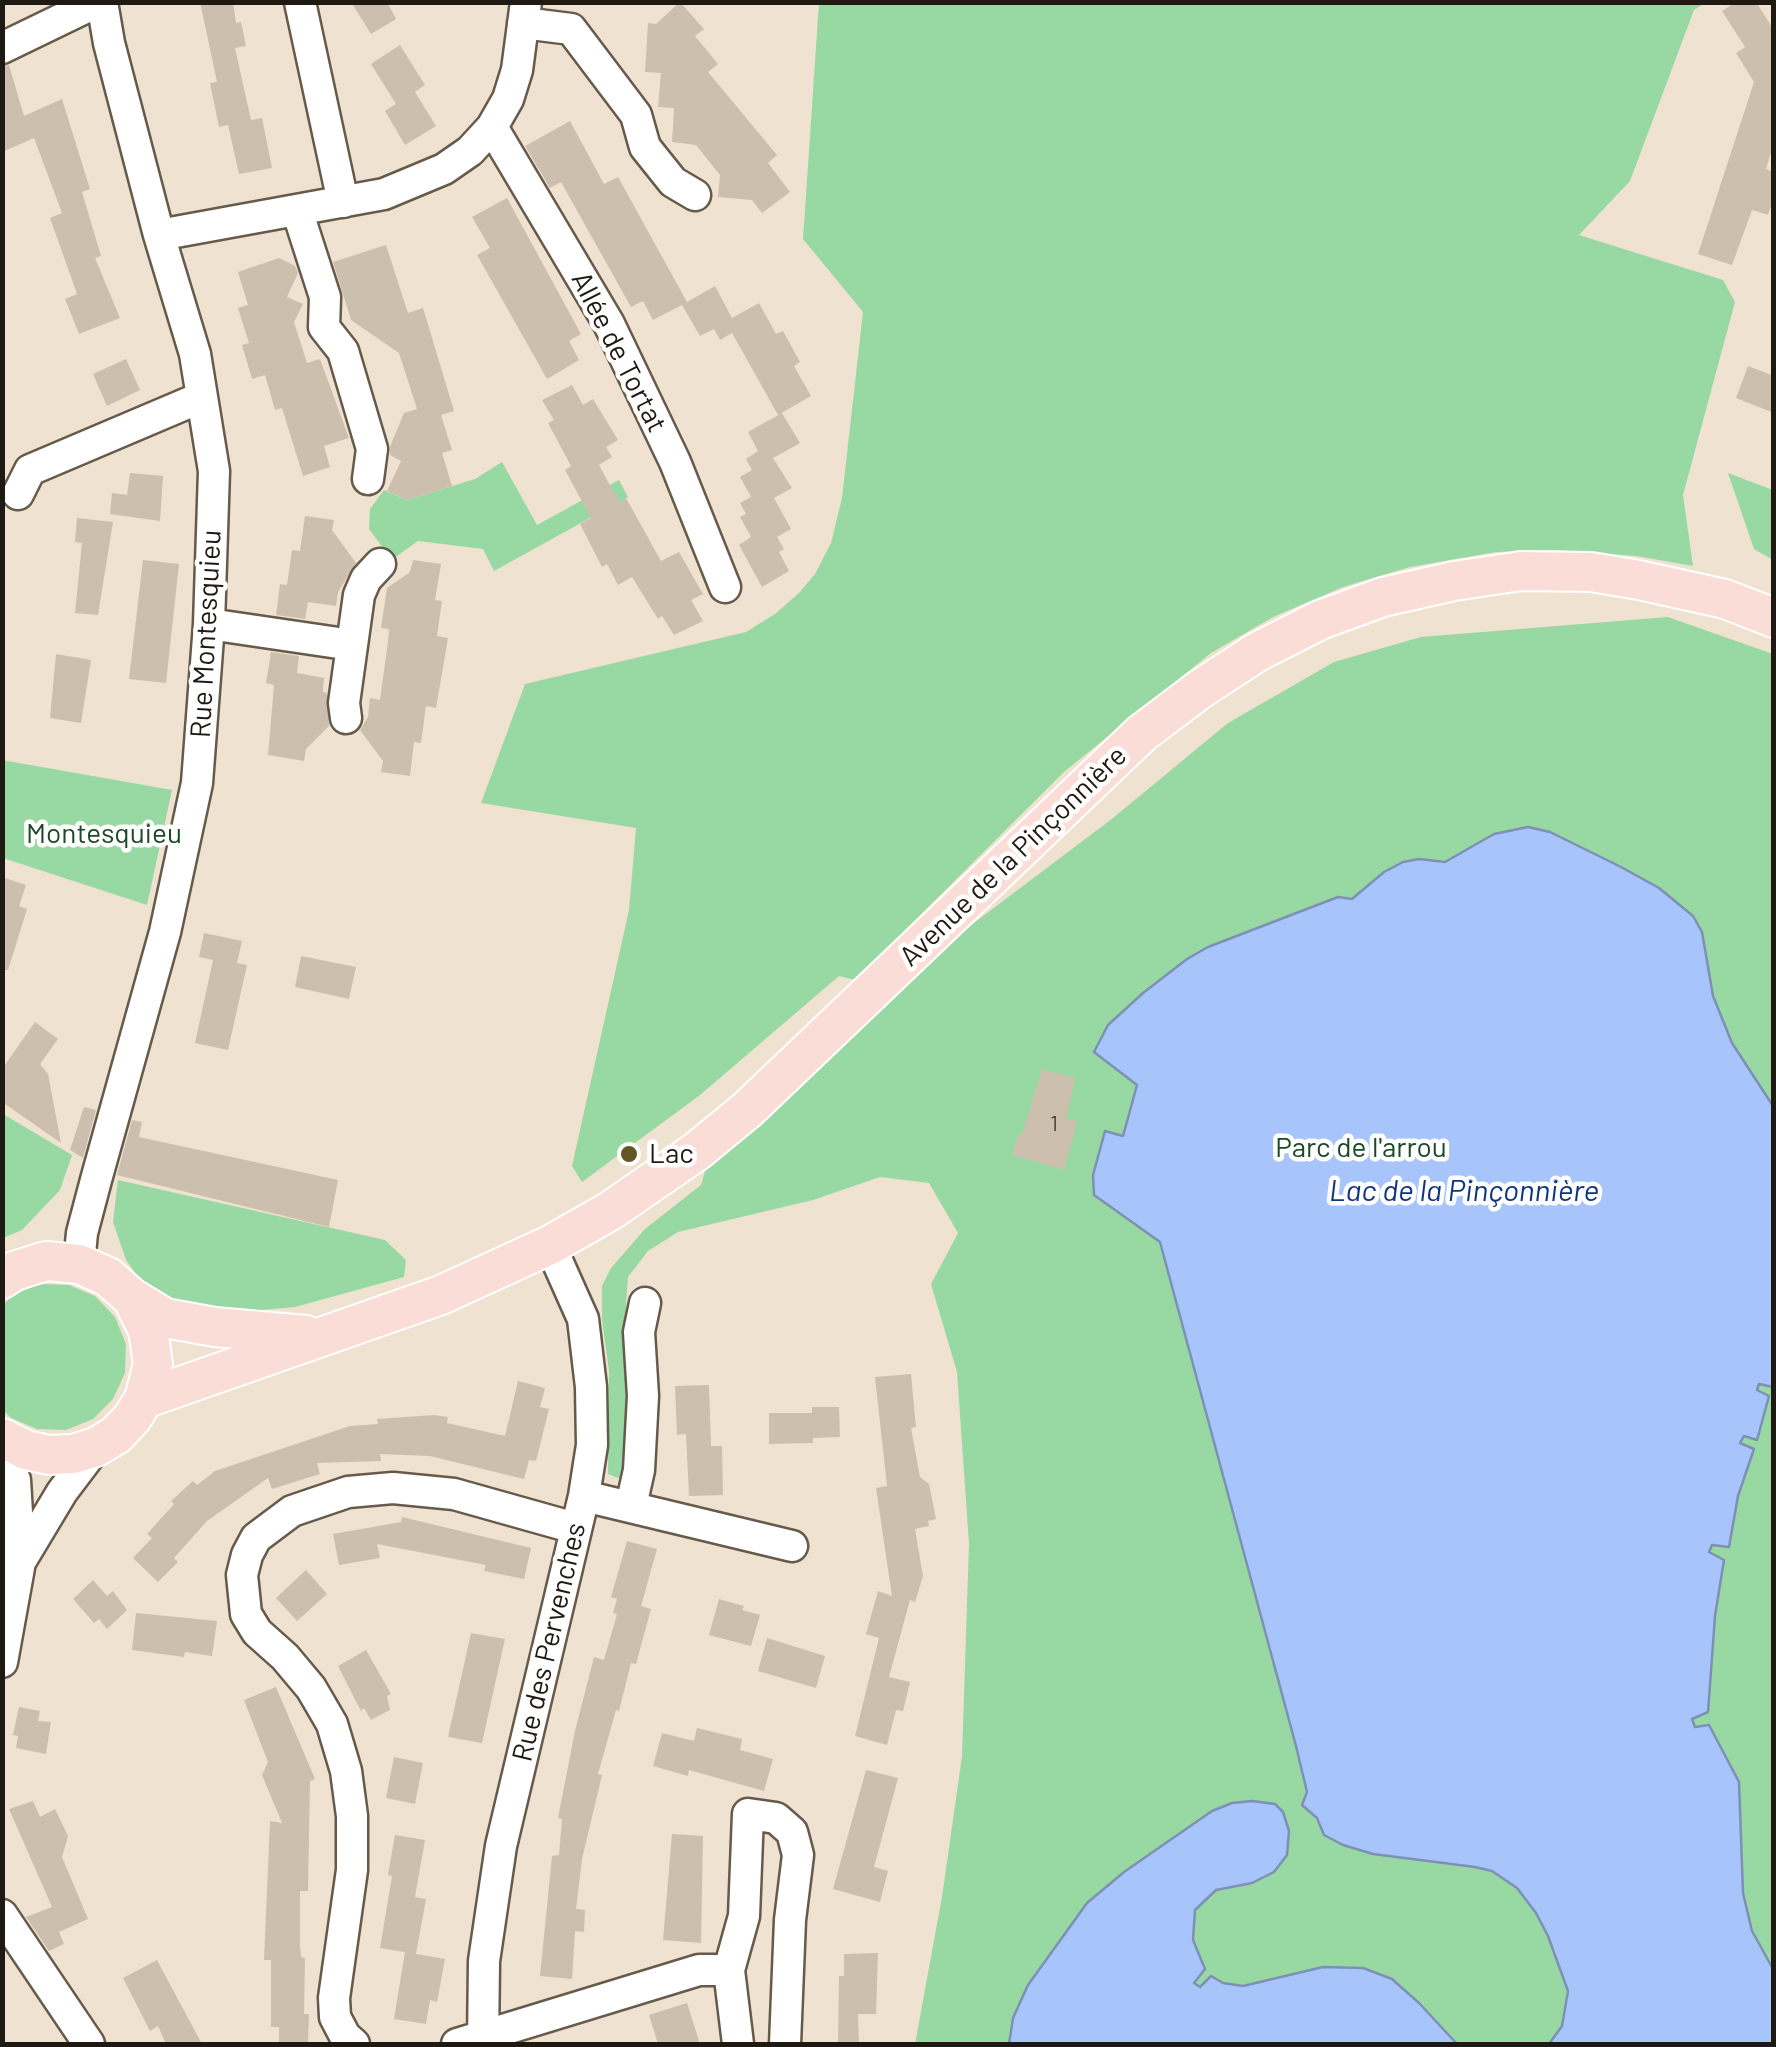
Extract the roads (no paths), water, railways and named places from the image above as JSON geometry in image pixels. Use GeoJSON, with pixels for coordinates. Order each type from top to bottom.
{"type":"FeatureCollection","features":[{"type":"Feature","properties":{"kind":"main road","name":"Avenue de la Pinçonnière"},"geometry":{"type":"LineString","coordinates":[[144,1399],[440,1295],[550,1245],[610,1211],[697,1151],[748,1108],[1142,733],[1258,652],[1320,620],[1383,597],[1522,571],[1591,572],[1725,599],[1774,618]]}},
{"type":"Feature","properties":{"kind":"main road"},"geometry":{"type":"LineString","coordinates":[[2,1279],[14,1271],[46,1262],[79,1264]]}},
{"type":"Feature","properties":{"kind":"main road","name":"Avenue de la Pinçonnière"},"geometry":{"type":"LineString","coordinates":[[79,1264],[108,1277],[132,1298],[165,1318],[215,1328],[319,1336]]}},
{"type":"Feature","properties":{"kind":"main road"},"geometry":{"type":"LineString","coordinates":[[2,1438],[26,1450],[49,1455],[73,1454],[116,1435],[144,1399],[152,1364],[148,1330],[132,1298]]}},
{"type":"Feature","properties":{"kind":"street"},"geometry":{"type":"LineString","coordinates":[[2,48],[99,2]]}},
{"type":"Feature","properties":{"kind":"street","name":"Rue Montesquieu"},"geometry":{"type":"LineString","coordinates":[[79,1264],[82,1234],[165,932],[198,783],[214,471],[195,354],[159,235],[99,2]]}},
{"type":"Feature","properties":{"kind":"street"},"geometry":{"type":"LineString","coordinates":[[300,2],[342,202]]}},
{"type":"Feature","properties":{"kind":"street"},"geometry":{"type":"LineString","coordinates":[[159,235],[384,194],[444,169],[470,151],[492,127],[508,99],[518,70],[524,13],[570,29],[636,115],[645,147],[673,182],[695,195]]}},
{"type":"Feature","properties":{"kind":"street","name":"Allée de Tortat"},"geometry":{"type":"LineString","coordinates":[[492,127],[609,324],[675,462],[725,587]]}},
{"type":"Feature","properties":{"kind":"street"},"geometry":{"type":"LineString","coordinates":[[297,210],[326,297],[324,326],[343,352],[372,450],[368,479]]}},
{"type":"Feature","properties":{"kind":"street"},"geometry":{"type":"LineString","coordinates":[[18,494],[30,470],[202,397]]}},
{"type":"Feature","properties":{"kind":"street"},"geometry":{"type":"LineString","coordinates":[[346,718],[344,703],[359,595],[366,579],[380,564]]}},
{"type":"Feature","properties":{"kind":"street"},"geometry":{"type":"LineString","coordinates":[[209,624],[352,645]]}},
{"type":"Feature","properties":{"kind":"street","name":"Rue des Pervenches"},"geometry":{"type":"LineString","coordinates":[[474,2042],[501,1846],[584,1496],[592,1445],[591,1387],[583,1319],[550,1245]]}},
{"type":"Feature","properties":{"kind":"street"},"geometry":{"type":"LineString","coordinates":[[631,1506],[639,1470],[643,1396],[639,1332],[645,1303]]}},
{"type":"Feature","properties":{"kind":"street"},"geometry":{"type":"LineString","coordinates":[[2,1446],[15,1480],[20,1562],[2,1662]]}},
{"type":"Feature","properties":{"kind":"street"},"geometry":{"type":"LineString","coordinates":[[20,1562],[62,1492],[96,1446]]}},
{"type":"Feature","properties":{"kind":"street"},"geometry":{"type":"LineString","coordinates":[[354,2044],[335,2017],[334,1998],[352,1870],[352,1816],[346,1771],[332,1724],[311,1688],[257,1632],[246,1614],[242,1575],[248,1555],[256,1538],[292,1512],[348,1492],[393,1488],[454,1494],[576,1528]]}},
{"type":"Feature","properties":{"kind":"street"},"geometry":{"type":"LineString","coordinates":[[584,1496],[792,1546]]}},
{"type":"Feature","properties":{"kind":"street"},"geometry":{"type":"LineString","coordinates":[[738,2044],[731,1962],[744,1916],[748,1814],[776,1818],[792,1832],[798,1855],[785,2044]]}},
{"type":"Feature","properties":{"kind":"street"},"geometry":{"type":"LineString","coordinates":[[2,1915],[90,2044]]}},
{"type":"Feature","properties":{"kind":"street"},"geometry":{"type":"LineString","coordinates":[[474,2042],[699,1970],[731,1962],[788,1959]]}},
{"type":"Feature","properties":{"kind":"water","name":"Lac de la Pinçonnière"},"geometry":{"type":"Polygon","coordinates":[[[1528,827],[1550,832],[1621,867],[1659,888],[1693,916],[1702,932],[1713,996],[1732,1043],[1773,1106],[1773,1387],[1759,1384],[1757,1390],[1769,1396],[1757,1440],[1744,1436],[1740,1443],[1754,1449],[1738,1496],[1729,1547],[1712,1545],[1709,1552],[1724,1560],[1715,1616],[1708,1712],[1692,1719],[1695,1727],[1709,1725],[1739,1782],[1743,1893],[1752,1931],[1773,1969],[1773,2044],[1549,2044],[1562,2026],[1568,1991],[1548,1936],[1517,1888],[1492,1871],[1373,1854],[1324,1835],[1317,1818],[1302,1805],[1307,1792],[1296,1746],[1160,1242],[1094,1195],[1093,1175],[1105,1131],[1123,1136],[1137,1085],[1094,1052],[1108,1025],[1143,993],[1208,947],[1338,897],[1352,899],[1384,872],[1403,862],[1445,862],[1494,834],[1528,827]]]}},
{"type":"Feature","properties":{"kind":"water"},"geometry":{"type":"Polygon","coordinates":[[[1252,1801],[1275,1804],[1283,1812],[1289,1831],[1287,1855],[1274,1872],[1252,1883],[1216,1890],[1195,1910],[1193,1940],[1205,1969],[1194,1983],[1200,1987],[1211,1976],[1223,1983],[1243,1986],[1323,1967],[1363,1968],[1392,1979],[1457,2044],[1009,2044],[1013,2018],[1028,1985],[1087,1903],[1124,1872],[1212,1811],[1252,1801]]]}},
{"type":"Feature","properties":{"kind":"place","name":"Lac"},"geometry":{"type":"Point","coordinates":[629,1154]}},
{"type":"Feature","properties":{"kind":"park label","name":"Montesquieu"},"geometry":{"type":"Point","coordinates":[104,834]}},
{"type":"Feature","properties":{"kind":"park label","name":"Parc de l'arrou"},"geometry":{"type":"Point","coordinates":[1361,1148]}}]}
